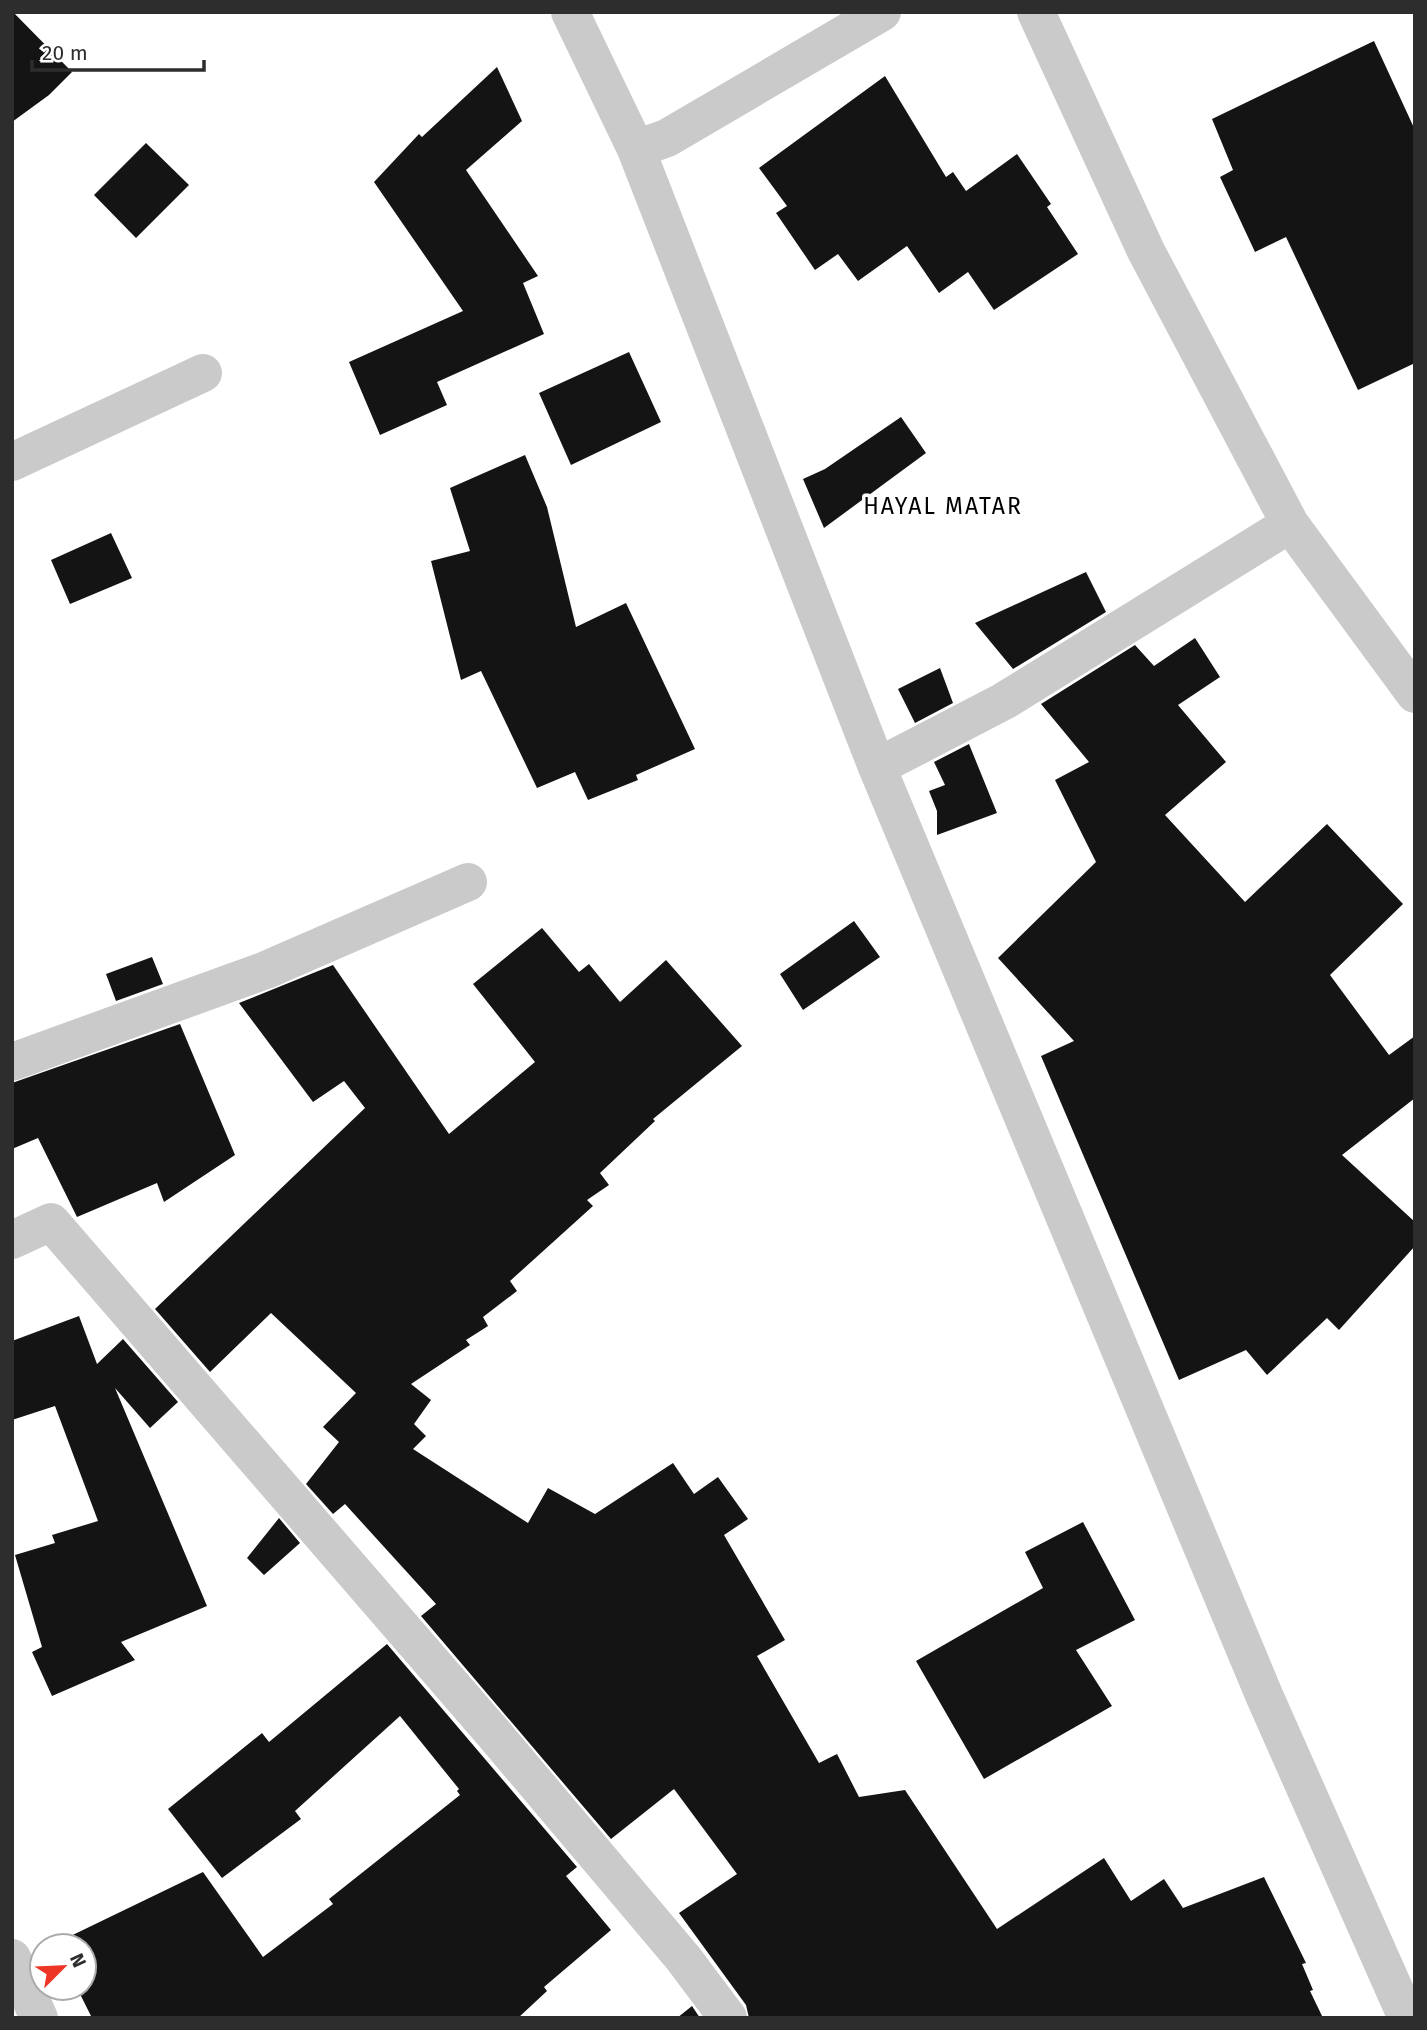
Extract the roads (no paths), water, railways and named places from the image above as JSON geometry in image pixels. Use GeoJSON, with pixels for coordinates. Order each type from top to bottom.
{"type":"FeatureCollection","features":[{"type":"Feature","properties":{"kind":"street"},"geometry":{"type":"LineString","coordinates":[[570,12],[636,149],[877,767],[1264,1695],[1407,2018]]}},
{"type":"Feature","properties":{"kind":"street"},"geometry":{"type":"LineString","coordinates":[[636,149],[667,138],[882,12]]}},
{"type":"Feature","properties":{"kind":"street"},"geometry":{"type":"LineString","coordinates":[[1036,12],[1146,251],[1290,524],[1415,694]]}},
{"type":"Feature","properties":{"kind":"street"},"geometry":{"type":"LineString","coordinates":[[12,461],[203,373]]}},
{"type":"Feature","properties":{"kind":"street"},"geometry":{"type":"LineString","coordinates":[[877,767],[1004,701],[1290,524]]}},
{"type":"Feature","properties":{"kind":"street"},"geometry":{"type":"LineString","coordinates":[[12,1062],[266,970],[468,882]]}},
{"type":"Feature","properties":{"kind":"street"},"geometry":{"type":"LineString","coordinates":[[12,1240],[51,1222],[503,1744],[683,1958],[727,2018]]}},
{"type":"Feature","properties":{"kind":"street"},"geometry":{"type":"LineString","coordinates":[[12,1958],[39,2018]]}},
{"type":"Feature","properties":{"kind":"district","name":"HAYAL MATAR"},"geometry":{"type":"Point","coordinates":[943,506]}}]}
